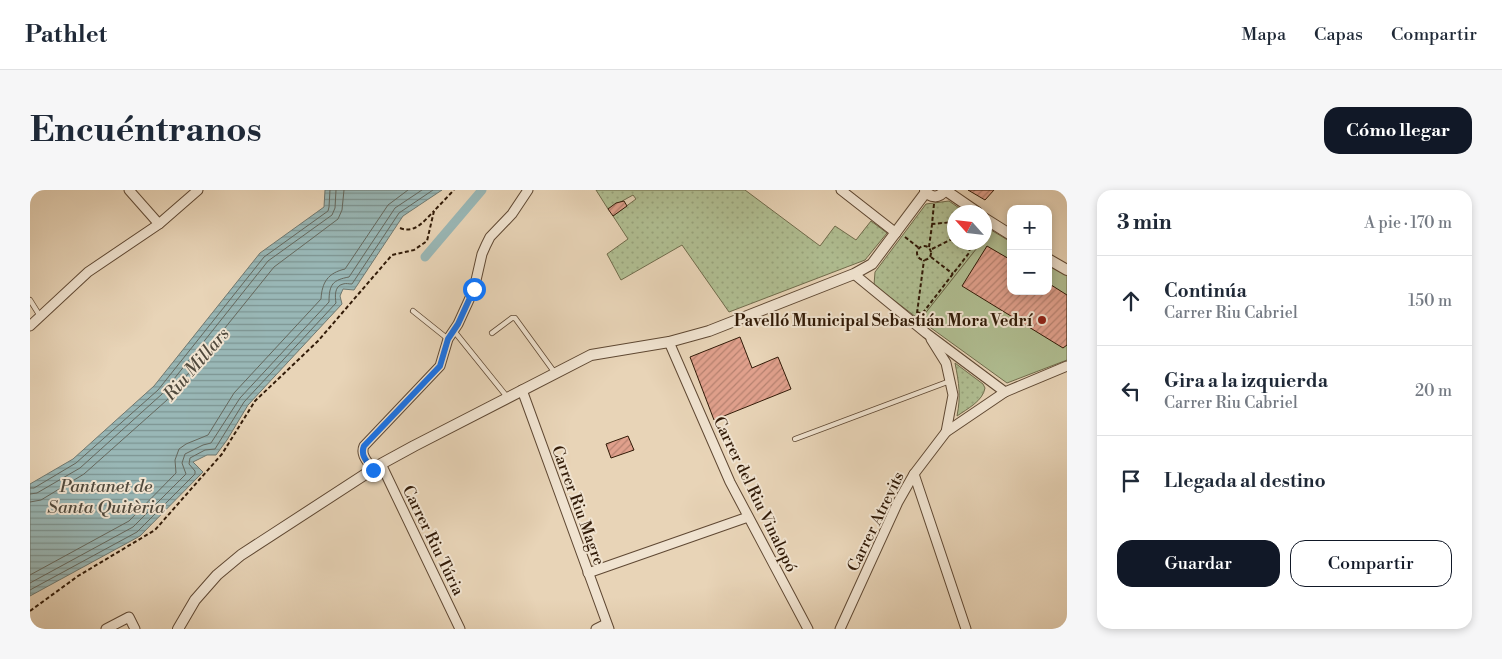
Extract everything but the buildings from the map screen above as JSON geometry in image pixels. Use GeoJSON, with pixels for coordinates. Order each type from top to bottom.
{"type":"FeatureCollection","features":[{"type":"Feature","properties":{"kind":"street"},"geometry":{"type":"LineString","coordinates":[[129,190],[159,224]]}},
{"type":"Feature","properties":{"kind":"street"},"geometry":{"type":"LineString","coordinates":[[30,326],[88,272],[159,224],[198,190]]}},
{"type":"Feature","properties":{"kind":"street"},"geometry":{"type":"LineString","coordinates":[[448,339],[454,331],[474,289],[482,254],[490,237],[512,214],[528,190]]}},
{"type":"Feature","properties":{"kind":"street"},"geometry":{"type":"LineString","coordinates":[[841,190],[897,232]]}},
{"type":"Feature","properties":{"kind":"street"},"geometry":{"type":"LineString","coordinates":[[178,629],[196,600],[217,575],[241,555],[377,467],[522,390],[591,356],[710,332],[854,274],[872,264],[925,191],[934,197],[940,195],[945,190],[967,205]]}},
{"type":"Feature","properties":{"kind":"street"},"geometry":{"type":"LineString","coordinates":[[992,223],[1007,232]]}},
{"type":"Feature","properties":{"kind":"street"},"geometry":{"type":"LineString","coordinates":[[1052,261],[1067,270]]}},
{"type":"Feature","properties":{"kind":"street"},"geometry":{"type":"LineString","coordinates":[[854,274],[926,333],[1005,392]]}},
{"type":"Feature","properties":{"kind":"street"},"geometry":{"type":"LineString","coordinates":[[926,333],[946,362],[953,395],[946,432]]}},
{"type":"Feature","properties":{"kind":"street","name":"Carrer Riu Túria"},"geometry":{"type":"LineString","coordinates":[[448,339],[440,366],[364,446],[362,455],[377,467],[460,629]]}},
{"type":"Feature","properties":{"kind":"street","name":"Carrer del Riu Vinalopó"},"geometry":{"type":"LineString","coordinates":[[668,342],[730,482],[808,629]]}},
{"type":"Feature","properties":{"kind":"street"},"geometry":{"type":"LineString","coordinates":[[946,362],[958,357]]}},
{"type":"Feature","properties":{"kind":"street"},"geometry":{"type":"LineString","coordinates":[[946,432],[1005,392],[1066,368]]}},
{"type":"Feature","properties":{"kind":"street","name":"Carrer Riu Magre"},"geometry":{"type":"LineString","coordinates":[[522,390],[608,626]]}},
{"type":"Feature","properties":{"kind":"street","name":"Carrer Atrevits"},"geometry":{"type":"LineString","coordinates":[[840,629],[898,502],[914,474],[946,432]]}},
{"type":"Feature","properties":{"kind":"street"},"geometry":{"type":"LineString","coordinates":[[914,474],[966,629]]}},
{"type":"Feature","properties":{"kind":"street"},"geometry":{"type":"LineString","coordinates":[[588,573],[748,516]]}},
{"type":"Feature","properties":{"kind":"street"},"geometry":{"type":"LineString","coordinates":[[106,629],[128,617],[135,629]]}},
{"type":"Feature","properties":{"kind":"street"},"geometry":{"type":"LineString","coordinates":[[596,629],[608,626]]}},
{"type":"Feature","properties":{"kind":"lane"},"geometry":{"type":"LineString","coordinates":[[30,300],[40,317]]}},
{"type":"Feature","properties":{"kind":"lane"},"geometry":{"type":"LineString","coordinates":[[413,311],[448,339]]}},
{"type":"Feature","properties":{"kind":"lane"},"geometry":{"type":"LineString","coordinates":[[492,333],[512,318],[515,318],[555,373]]}},
{"type":"Feature","properties":{"kind":"lane"},"geometry":{"type":"LineString","coordinates":[[454,331],[508,398]]}},
{"type":"Feature","properties":{"kind":"lane"},"geometry":{"type":"LineString","coordinates":[[796,439],[950,381]]}},
{"type":"Feature","properties":{"kind":"path"},"geometry":{"type":"LineString","coordinates":[[400,228],[415,229],[454,190]]}},
{"type":"Feature","properties":{"kind":"path"},"geometry":{"type":"LineString","coordinates":[[934,202],[931,257],[953,274]]}},
{"type":"Feature","properties":{"kind":"path"},"geometry":{"type":"LineString","coordinates":[[30,610],[78,576],[155,530],[222,454],[255,400],[318,341],[392,255],[414,250],[427,241],[434,211]]}},
{"type":"Feature","properties":{"kind":"path"},"geometry":{"type":"LineString","coordinates":[[932,224],[947,223]]}},
{"type":"Feature","properties":{"kind":"path"},"geometry":{"type":"LineString","coordinates":[[897,232],[919,248]]}},
{"type":"Feature","properties":{"kind":"path"},"geometry":{"type":"LineString","coordinates":[[930,248],[947,241]]}},
{"type":"Feature","properties":{"kind":"path"},"geometry":{"type":"LineString","coordinates":[[930,248],[925,245],[919,248],[917,252],[921,260],[931,257]]}},
{"type":"Feature","properties":{"kind":"path"},"geometry":{"type":"LineString","coordinates":[[917,312],[922,314],[969,250]]}},
{"type":"Feature","properties":{"kind":"path"},"geometry":{"type":"LineString","coordinates":[[912,322],[917,316],[924,260]]}},
{"type":"Feature","properties":{"kind":"green space"},"geometry":{"type":"Polygon","coordinates":[[[596,190],[745,190],[820,246],[835,226],[856,240],[871,221],[887,233],[865,260],[729,312],[682,245],[621,280],[607,254],[628,239],[613,216],[636,199],[633,195],[608,209],[596,190]]]}},
{"type":"Feature","properties":{"kind":"green space"},"geometry":{"type":"Polygon","coordinates":[[[949,201],[955,205],[947,205],[947,250],[975,250],[920,320],[874,285],[875,272],[926,204],[949,201]]]}},
{"type":"Feature","properties":{"kind":"green space"},"geometry":{"type":"Polygon","coordinates":[[[992,231],[1007,240],[1007,295],[1052,295],[1052,266],[1067,275],[1067,360],[1007,383],[920,320],[975,250],[992,250],[992,231]]]}},
{"type":"Feature","properties":{"kind":"green space"},"geometry":{"type":"Polygon","coordinates":[[[955,363],[983,384],[985,388],[978,401],[957,416],[959,390],[955,363]]]}},
{"type":"Feature","properties":{"kind":"water","name":"Pantanet de Santa Quitèria"},"geometry":{"type":"Polygon","coordinates":[[[325,190],[442,190],[403,216],[354,290],[343,289],[340,296],[342,304],[248,405],[216,455],[207,455],[193,462],[203,472],[140,536],[30,596],[30,484],[73,459],[154,386],[260,253],[324,207],[325,190]]]}},
{"type":"Feature","properties":{"kind":"waterway"},"geometry":{"type":"LineString","coordinates":[[425,257],[482,190]]}},
{"type":"Feature","properties":{"kind":"place","name":"Pavelló Municipal Sebastián Mora Vedrí"},"geometry":{"type":"Point","coordinates":[1042,320]}},
{"type":"Feature","properties":{"kind":"route"},"geometry":{"type":"LineString","coordinates":[[373,470],[362,455],[364,446],[440,366],[448,339],[458,324],[474,289]]}},
{"type":"Feature","properties":{"kind":"water label","name":"Riu Millars"},"geometry":{"type":"Point","coordinates":[196,364]}}]}
